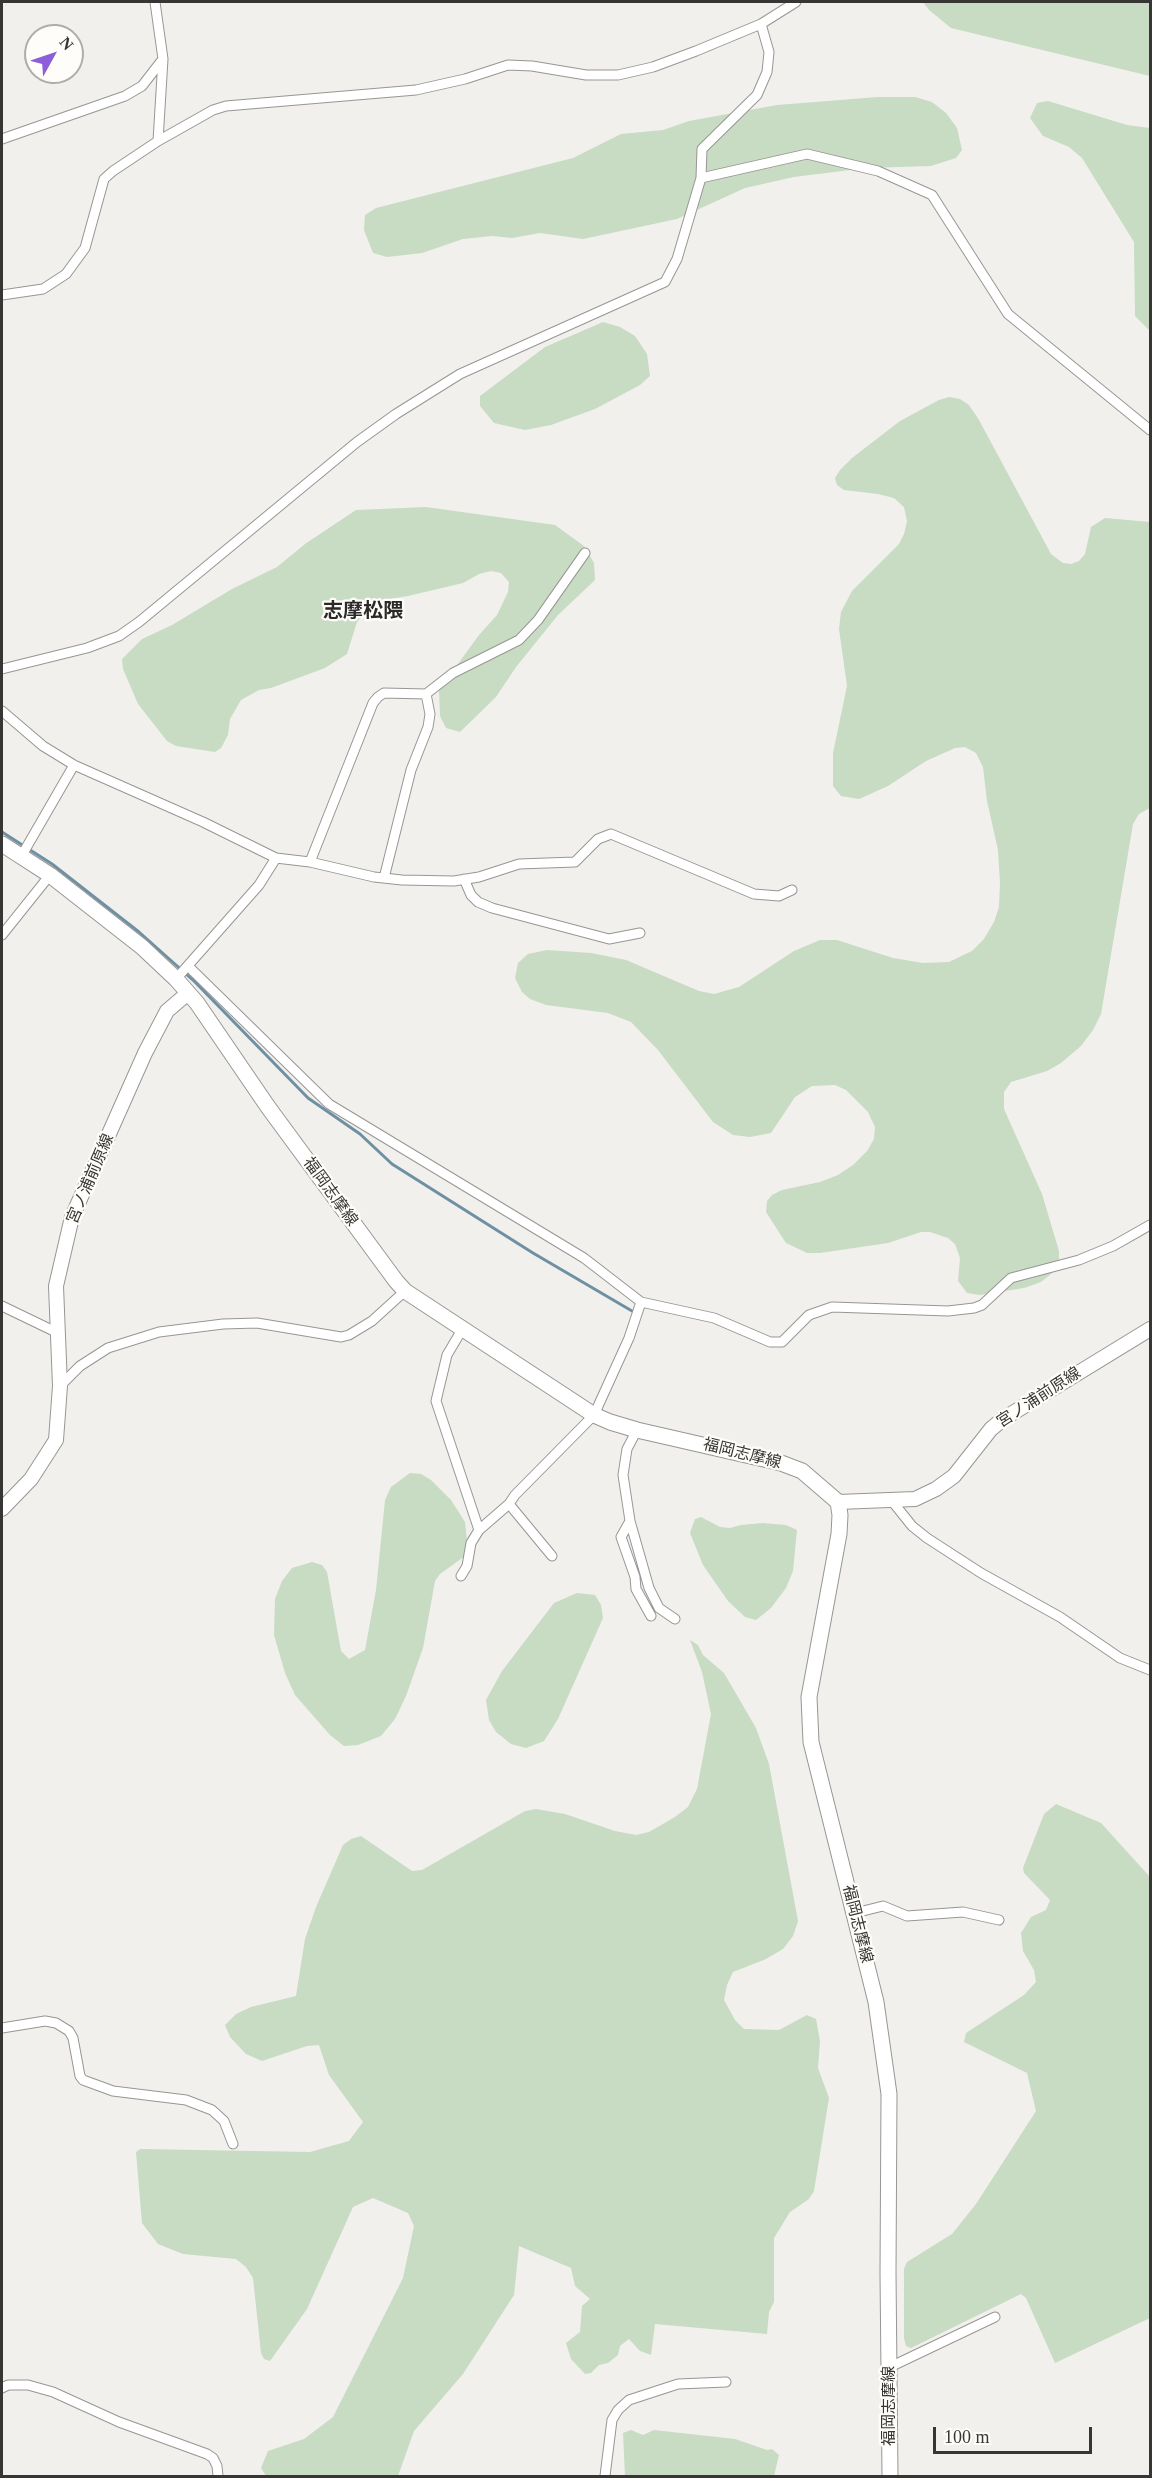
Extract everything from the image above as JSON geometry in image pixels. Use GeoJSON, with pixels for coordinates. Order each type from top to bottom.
{"type":"FeatureCollection","features":[{"type":"Feature","properties":{"kind":"main road","name":"福岡志摩線"},"geometry":{"type":"LineString","coordinates":[[2,844],[26,849],[50,875],[142,946],[176,979],[405,1291],[594,1415],[637,1430],[781,1463],[802,1471],[838,1502],[840,1515],[838,1534],[809,1697],[809,1708],[811,1742],[876,2002],[889,2094],[890,2476]]}},
{"type":"Feature","properties":{"kind":"main road","name":"宮ノ浦前原線"},"geometry":{"type":"LineString","coordinates":[[2,1509],[31,1479],[56,1440],[60,1386],[56,1286],[72,1218],[145,1053],[167,1011],[188,993]]}},
{"type":"Feature","properties":{"kind":"main road","name":"宮ノ浦前原線"},"geometry":{"type":"LineString","coordinates":[[838,1502],[915,1499],[936,1489],[954,1476],[991,1429],[1003,1419],[1150,1329]]}},
{"type":"Feature","properties":{"kind":"street"},"geometry":{"type":"LineString","coordinates":[[155,2],[162,59],[158,141]]}},
{"type":"Feature","properties":{"kind":"street"},"geometry":{"type":"LineString","coordinates":[[2,295],[43,289],[66,274],[85,248],[104,179],[158,141],[199,116],[226,106],[416,90],[443,85],[508,65],[532,66],[586,75],[618,75],[653,67],[761,24],[796,2]]}},
{"type":"Feature","properties":{"kind":"street"},"geometry":{"type":"LineString","coordinates":[[2,669],[87,648],[119,636],[357,442],[406,407],[460,374],[665,282],[677,259],[701,178],[702,149],[757,95],[767,72],[769,52],[761,24]]}},
{"type":"Feature","properties":{"kind":"street"},"geometry":{"type":"LineString","coordinates":[[2,139],[125,96],[142,86],[162,59]]}},
{"type":"Feature","properties":{"kind":"street"},"geometry":{"type":"LineString","coordinates":[[701,178],[807,154],[878,171],[932,195],[1008,314],[1150,430]]}},
{"type":"Feature","properties":{"kind":"street"},"geometry":{"type":"LineString","coordinates":[[310,862],[373,703],[384,693],[426,694],[453,673],[509,646],[529,631],[585,553]]}},
{"type":"Feature","properties":{"kind":"street"},"geometry":{"type":"LineString","coordinates":[[384,878],[411,770],[428,727],[430,714],[426,694]]}},
{"type":"Feature","properties":{"kind":"street"},"geometry":{"type":"LineString","coordinates":[[2,711],[43,746],[74,765],[203,822],[276,858],[310,862],[384,878],[433,881],[464,879],[479,877],[519,864],[574,862],[598,839],[611,834],[754,894],[779,896],[792,890]]}},
{"type":"Feature","properties":{"kind":"street"},"geometry":{"type":"LineString","coordinates":[[26,849],[74,765]]}},
{"type":"Feature","properties":{"kind":"street"},"geometry":{"type":"LineString","coordinates":[[176,979],[189,967],[259,885],[276,858]]}},
{"type":"Feature","properties":{"kind":"street"},"geometry":{"type":"LineString","coordinates":[[2,935],[50,875]]}},
{"type":"Feature","properties":{"kind":"street"},"geometry":{"type":"LineString","coordinates":[[464,879],[471,895],[478,902],[492,908],[609,939],[640,933]]}},
{"type":"Feature","properties":{"kind":"street"},"geometry":{"type":"LineString","coordinates":[[189,967],[329,1104],[584,1258],[641,1302],[714,1318],[776,1343],[787,1337],[809,1314],[832,1307],[948,1311],[974,1308],[982,1305],[1011,1278],[1079,1260],[1113,1246],[1150,1225]]}},
{"type":"Feature","properties":{"kind":"street"},"geometry":{"type":"LineString","coordinates":[[60,1386],[80,1366],[108,1348],[159,1332],[223,1324],[257,1323],[341,1337],[349,1335],[372,1321],[405,1291]]}},
{"type":"Feature","properties":{"kind":"street"},"geometry":{"type":"LineString","coordinates":[[461,1576],[467,1566],[471,1543],[479,1530],[509,1504],[515,1495],[594,1415],[629,1338],[641,1302]]}},
{"type":"Feature","properties":{"kind":"street"},"geometry":{"type":"LineString","coordinates":[[2,1306],[58,1333]]}},
{"type":"Feature","properties":{"kind":"street"},"geometry":{"type":"LineString","coordinates":[[463,1328],[447,1355],[436,1401],[479,1530]]}},
{"type":"Feature","properties":{"kind":"street"},"geometry":{"type":"LineString","coordinates":[[637,1430],[627,1449],[623,1475],[630,1521],[649,1588],[658,1608],[675,1619]]}},
{"type":"Feature","properties":{"kind":"street"},"geometry":{"type":"LineString","coordinates":[[892,1501],[912,1526],[927,1538],[981,1573],[1060,1617],[1120,1658],[1150,1670]]}},
{"type":"Feature","properties":{"kind":"street"},"geometry":{"type":"LineString","coordinates":[[509,1504],[552,1556]]}},
{"type":"Feature","properties":{"kind":"street"},"geometry":{"type":"LineString","coordinates":[[630,1521],[621,1538],[635,1577],[636,1589],[651,1616]]}},
{"type":"Feature","properties":{"kind":"street"},"geometry":{"type":"LineString","coordinates":[[855,1913],[883,1906],[907,1916],[963,1912],[999,1920]]}},
{"type":"Feature","properties":{"kind":"street"},"geometry":{"type":"LineString","coordinates":[[2,2028],[45,2021],[56,2023],[69,2031],[73,2038],[80,2076],[83,2080],[113,2091],[186,2100],[212,2110],[224,2121],[233,2144]]}},
{"type":"Feature","properties":{"kind":"street"},"geometry":{"type":"LineString","coordinates":[[890,2367],[995,2317]]}},
{"type":"Feature","properties":{"kind":"street"},"geometry":{"type":"LineString","coordinates":[[606,2476],[608,2436],[612,2420],[628,2400],[678,2384],[726,2382]]}},
{"type":"Feature","properties":{"kind":"street"},"geometry":{"type":"LineString","coordinates":[[2,2388],[8,2385],[28,2385],[53,2392],[119,2422],[207,2454],[213,2458],[218,2476]]}},
{"type":"Feature","properties":{"kind":"green space"},"geometry":{"type":"Polygon","coordinates":[[[923,2],[1150,2],[1150,76],[951,28],[923,2]]]}},
{"type":"Feature","properties":{"kind":"green space"},"geometry":{"type":"Polygon","coordinates":[[[878,97],[915,97],[932,102],[946,113],[957,128],[962,150],[956,158],[931,166],[866,168],[794,177],[745,188],[677,219],[583,239],[540,233],[512,238],[492,236],[463,239],[422,253],[387,257],[373,253],[364,230],[365,215],[376,208],[573,158],[621,134],[663,130],[689,121],[777,105],[878,97]]]}},
{"type":"Feature","properties":{"kind":"green space"},"geometry":{"type":"Polygon","coordinates":[[[1048,101],[1127,125],[1150,128],[1150,331],[1135,316],[1134,242],[1082,158],[1069,147],[1043,136],[1030,118],[1037,103],[1048,101]]]}},
{"type":"Feature","properties":{"kind":"green space"},"geometry":{"type":"Polygon","coordinates":[[[603,322],[620,327],[635,336],[647,354],[650,376],[640,385],[595,409],[551,425],[525,430],[494,423],[480,406],[480,396],[545,347],[603,322]]]}},
{"type":"Feature","properties":{"kind":"green space"},"geometry":{"type":"Polygon","coordinates":[[[949,397],[960,399],[969,405],[1051,554],[1063,563],[1071,564],[1079,561],[1085,554],[1091,527],[1105,518],[1150,522],[1150,808],[1139,814],[1133,824],[1101,1014],[1081,1046],[1061,1063],[1047,1071],[1011,1082],[1004,1092],[1004,1109],[1042,1194],[1059,1251],[1059,1261],[1051,1274],[1041,1282],[1024,1288],[980,1295],[967,1293],[958,1281],[960,1258],[955,1244],[948,1238],[930,1232],[921,1232],[888,1243],[820,1253],[807,1253],[786,1243],[766,1212],[767,1201],[772,1195],[782,1190],[820,1182],[838,1175],[853,1165],[867,1151],[874,1139],[875,1127],[868,1112],[846,1090],[835,1085],[812,1086],[795,1097],[771,1133],[750,1137],[733,1135],[713,1122],[658,1050],[631,1022],[608,1013],[546,1005],[530,999],[522,992],[515,978],[518,963],[528,954],[547,950],[591,953],[626,960],[699,991],[714,994],[739,987],[794,951],[820,940],[837,940],[893,958],[923,963],[949,962],[972,951],[984,939],[994,922],[999,907],[1000,883],[998,850],[987,801],[983,767],[976,753],[965,747],[955,748],[926,761],[888,786],[859,799],[841,796],[833,786],[833,753],[847,686],[839,629],[841,612],[852,591],[899,544],[907,521],[904,507],[894,498],[844,490],[837,485],[835,478],[852,458],[900,421],[949,397]]]}},
{"type":"Feature","properties":{"kind":"green space"},"geometry":{"type":"Polygon","coordinates":[[[426,507],[555,525],[584,546],[594,563],[595,580],[558,615],[516,667],[496,697],[460,732],[446,728],[440,716],[439,690],[479,635],[497,615],[508,592],[509,582],[501,573],[491,571],[479,574],[463,583],[377,601],[357,622],[347,654],[325,668],[271,688],[259,690],[241,700],[230,719],[228,735],[221,748],[215,752],[176,746],[167,741],[138,704],[123,669],[122,659],[142,639],[277,567],[305,544],[356,510],[426,507]]]}},
{"type":"Feature","properties":{"kind":"green space"},"geometry":{"type":"Polygon","coordinates":[[[410,1473],[421,1474],[431,1480],[451,1500],[465,1522],[468,1550],[465,1556],[440,1574],[435,1581],[423,1648],[395,1719],[381,1736],[358,1745],[344,1746],[330,1735],[295,1695],[285,1673],[274,1635],[275,1599],[282,1581],[292,1568],[312,1562],[322,1565],[327,1572],[341,1651],[349,1659],[365,1650],[376,1590],[385,1500],[391,1487],[410,1473]]]}},
{"type":"Feature","properties":{"kind":"green space"},"geometry":{"type":"Polygon","coordinates":[[[701,1517],[720,1527],[730,1528],[763,1523],[786,1525],[797,1530],[793,1571],[786,1588],[771,1608],[756,1620],[745,1617],[728,1601],[703,1565],[690,1533],[695,1519],[701,1517]]]}},
{"type":"Feature","properties":{"kind":"green space"},"geometry":{"type":"Polygon","coordinates":[[[577,1593],[595,1595],[601,1605],[603,1618],[558,1719],[544,1741],[526,1748],[511,1744],[496,1732],[489,1720],[486,1700],[502,1671],[554,1603],[577,1593]]]}},
{"type":"Feature","properties":{"kind":"green space"},"geometry":{"type":"Polygon","coordinates":[[[690,1640],[698,1645],[703,1655],[724,1673],[756,1728],[769,1764],[798,1921],[793,1936],[783,1949],[766,1959],[733,1972],[724,2000],[735,2020],[744,2029],[779,2030],[807,2015],[816,2019],[820,2041],[818,2068],[829,2098],[814,2191],[809,2199],[790,2212],[774,2238],[774,2302],[769,2312],[767,2334],[655,2324],[651,2355],[640,2351],[629,2339],[620,2346],[618,2355],[608,2363],[599,2365],[591,2373],[585,2374],[571,2359],[566,2343],[580,2332],[582,2306],[590,2299],[575,2286],[571,2268],[519,2246],[514,2295],[463,2374],[414,2431],[398,2476],[266,2476],[261,2468],[268,2451],[304,2439],[333,2417],[403,2278],[414,2226],[408,2213],[373,2198],[353,2207],[307,2309],[270,2361],[264,2359],[261,2353],[253,2278],[246,2267],[236,2259],[183,2254],[158,2244],[142,2223],[136,2152],[140,2149],[310,2152],[349,2141],[363,2122],[329,2075],[319,2045],[307,2046],[262,2061],[246,2054],[230,2037],[225,2025],[236,2014],[251,2007],[296,1996],[305,1939],[343,1845],[361,1836],[412,1871],[422,1870],[525,1811],[536,1809],[565,1814],[615,1831],[636,1835],[649,1832],[675,1817],[688,1807],[697,1789],[711,1714],[702,1672],[690,1640]]]}},
{"type":"Feature","properties":{"kind":"green space"},"geometry":{"type":"Polygon","coordinates":[[[1056,1804],[1101,1823],[1150,1877],[1150,2318],[1055,2363],[1026,2298],[1021,2294],[911,2348],[906,2346],[904,2338],[904,2269],[907,2262],[952,2234],[976,2204],[1036,2111],[1027,2073],[964,2042],[966,2033],[1024,1995],[1036,1982],[1034,1970],[1023,1951],[1021,1933],[1031,1917],[1046,1910],[1050,1900],[1024,1873],[1023,1868],[1044,1814],[1056,1804]]]}},
{"type":"Feature","properties":{"kind":"green space"},"geometry":{"type":"Polygon","coordinates":[[[631,2430],[643,2435],[654,2430],[735,2439],[767,2450],[772,2449],[779,2455],[774,2476],[625,2476],[623,2433],[631,2430]]]}},
{"type":"Feature","properties":{"kind":"waterway"},"geometry":{"type":"LineString","coordinates":[[2,832],[52,864],[139,932],[195,982],[308,1098],[360,1134],[392,1164],[533,1253],[632,1311]]}},
{"type":"Feature","properties":{"kind":"district","name":"志摩松隈"},"geometry":{"type":"Point","coordinates":[363,612]}}]}
